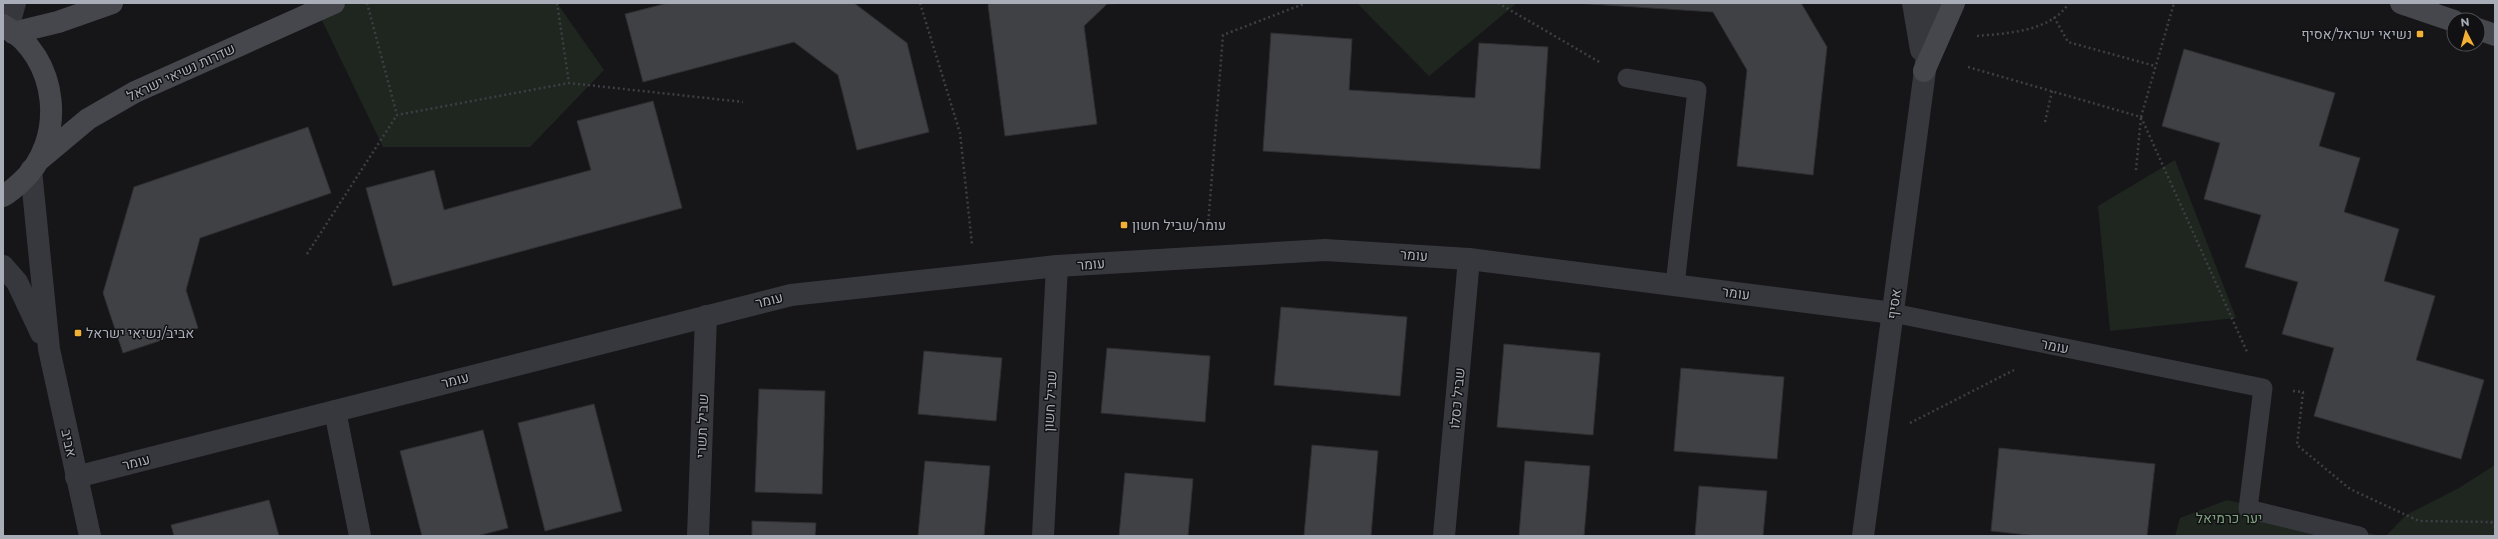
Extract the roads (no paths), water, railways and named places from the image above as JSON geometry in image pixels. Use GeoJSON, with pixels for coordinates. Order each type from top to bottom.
{"type":"FeatureCollection","features":[{"type":"Feature","properties":{"kind":"street"},"geometry":{"type":"LineString","coordinates":[[8,29],[15,3]]}},
{"type":"Feature","properties":{"kind":"street"},"geometry":{"type":"LineString","coordinates":[[8,29],[58,22],[112,3]]}},
{"type":"Feature","properties":{"kind":"street","name":"שדרות נשיאי ישראל"},"geometry":{"type":"LineString","coordinates":[[3,196],[35,165],[88,119],[135,92],[334,3]]}},
{"type":"Feature","properties":{"kind":"street","name":"אסיף"},"geometry":{"type":"LineString","coordinates":[[1913,3],[1924,71]]}},
{"type":"Feature","properties":{"kind":"street","name":"אסיף"},"geometry":{"type":"LineString","coordinates":[[1863,536],[1874,442],[1893,313],[1934,3]]}},
{"type":"Feature","properties":{"kind":"street"},"geometry":{"type":"LineString","coordinates":[[1924,71],[1954,3]]}},
{"type":"Feature","properties":{"kind":"street"},"geometry":{"type":"LineString","coordinates":[[2401,3],[2446,18]]}},
{"type":"Feature","properties":{"kind":"street"},"geometry":{"type":"LineString","coordinates":[[8,29],[30,48],[45,74],[52,103],[50,132],[35,165]]}},
{"type":"Feature","properties":{"kind":"street","name":"אביב"},"geometry":{"type":"LineString","coordinates":[[35,165],[49,349],[90,536]]}},
{"type":"Feature","properties":{"kind":"street","name":"עומר"},"geometry":{"type":"LineString","coordinates":[[76,477],[791,295],[1057,266],[1325,250],[1469,259],[1893,313]]}},
{"type":"Feature","properties":{"kind":"street","name":"שביל כסלו"},"geometry":{"type":"LineString","coordinates":[[1444,536],[1469,259]]}},
{"type":"Feature","properties":{"kind":"street","name":"אביב"},"geometry":{"type":"LineString","coordinates":[[3,266],[17,282],[49,349]]}},
{"type":"Feature","properties":{"kind":"street","name":"שביל חשון"},"geometry":{"type":"LineString","coordinates":[[1043,536],[1057,266]]}},
{"type":"Feature","properties":{"kind":"street","name":"שביל תשרי"},"geometry":{"type":"LineString","coordinates":[[698,536],[706,316]]}},
{"type":"Feature","properties":{"kind":"street"},"geometry":{"type":"LineString","coordinates":[[335,411],[360,536]]}},
{"type":"Feature","properties":{"kind":"lane"},"geometry":{"type":"LineString","coordinates":[[1627,78],[1697,90],[1675,285]]}},
{"type":"Feature","properties":{"kind":"lane","name":"עומר"},"geometry":{"type":"LineString","coordinates":[[1893,313],[2264,388],[2248,509],[2359,536]]}},
{"type":"Feature","properties":{"kind":"place","name":"נשיאי ישראל/אסיף"},"geometry":{"type":"Point","coordinates":[2420,34]}},
{"type":"Feature","properties":{"kind":"place","name":"עומר/שביל חשון"},"geometry":{"type":"Point","coordinates":[1124,225]}},
{"type":"Feature","properties":{"kind":"place","name":"אביב/נשיאי ישראל"},"geometry":{"type":"Point","coordinates":[78,333]}},
{"type":"Feature","properties":{"kind":"park label","name":"יער כרמיאל"},"geometry":{"type":"Point","coordinates":[2229,518]}}]}
